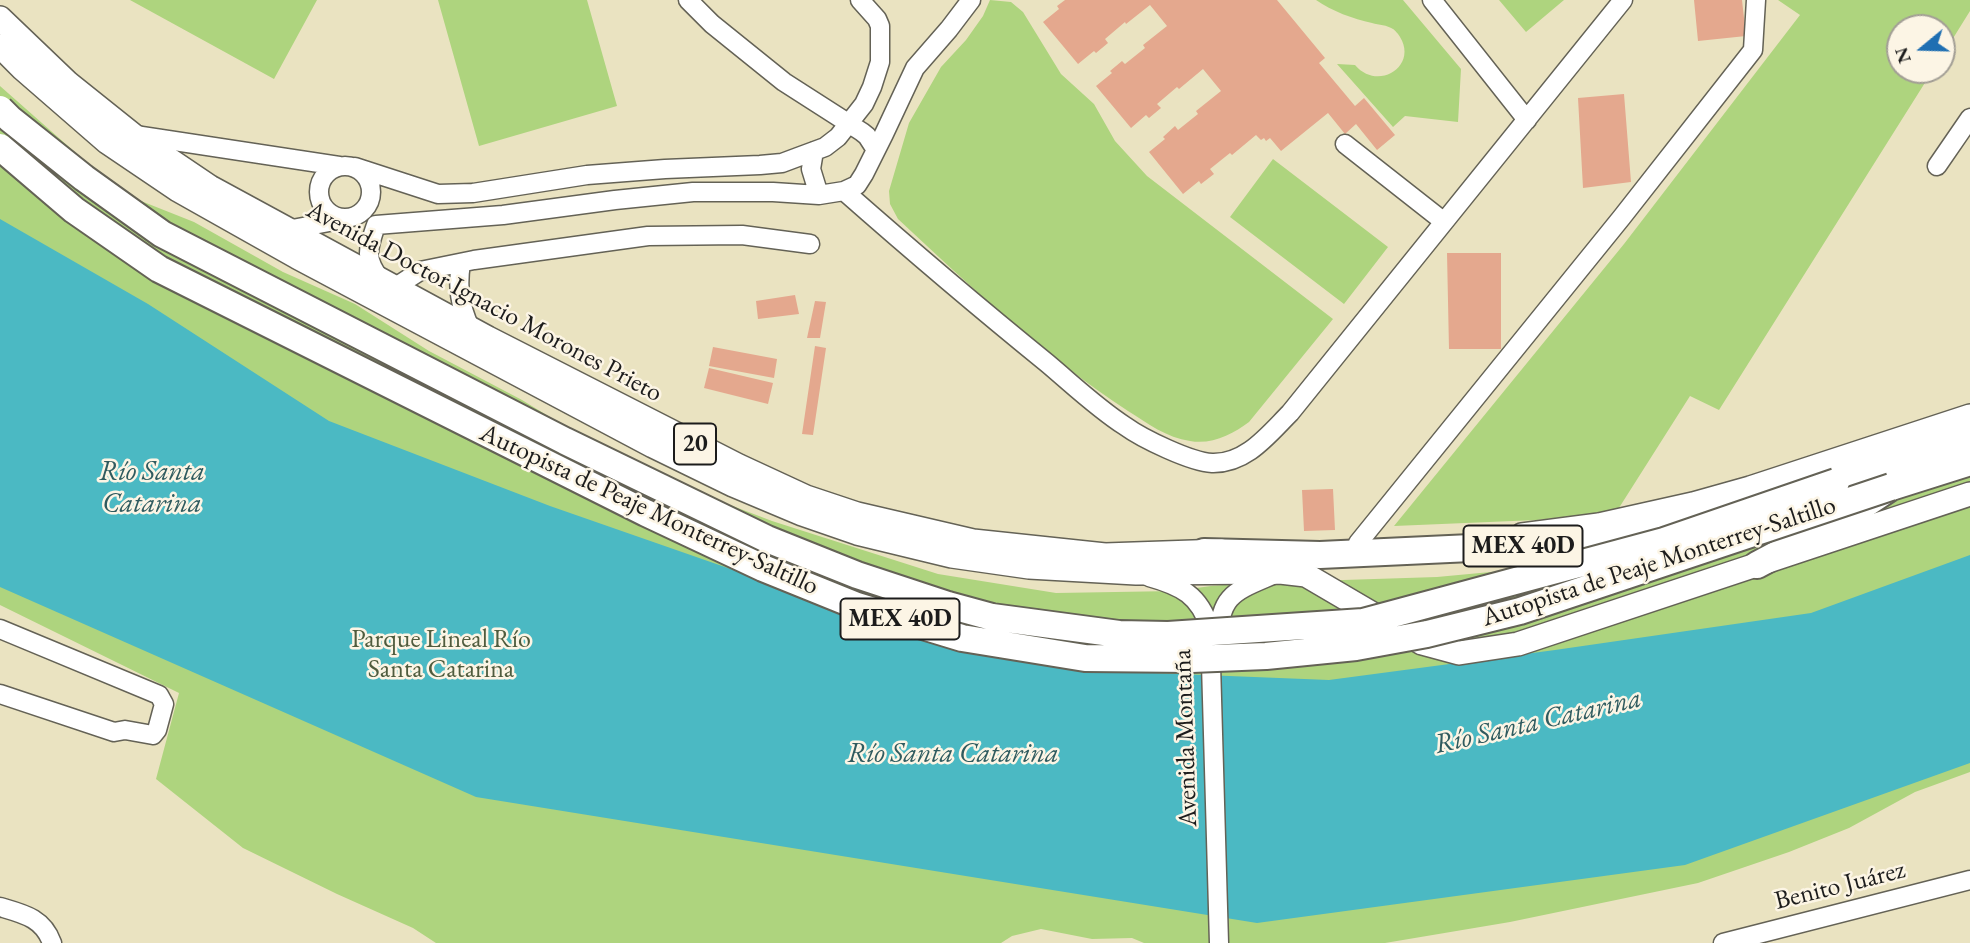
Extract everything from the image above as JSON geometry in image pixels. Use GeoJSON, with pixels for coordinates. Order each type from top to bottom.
{"type":"FeatureCollection","features":[{"type":"Feature","properties":{"kind":"highway","name":"Autopista de Peaje Monterrey-Saltillo"},"geometry":{"type":"LineString","coordinates":[[0,109],[84,178],[162,234],[394,353],[767,539],[857,575],[992,617],[1119,634],[1168,635],[1363,622],[1664,541],[1836,482]]}},
{"type":"Feature","properties":{"kind":"highway","name":"Autopista de Peaje Monterrey-Saltillo"},"geometry":{"type":"LineString","coordinates":[[0,147],[74,210],[159,269],[646,513],[763,568],[856,606],[962,638],[1085,658],[1192,659],[1266,656],[1356,647],[1427,634],[1520,611],[1970,462]]}},
{"type":"Feature","properties":{"kind":"highway","name":"MEX 40D"},"geometry":{"type":"LineString","coordinates":[[1204,552],[1320,555],[1569,543],[1636,533],[1836,482],[1970,440]]}},
{"type":"Feature","properties":{"kind":"highway"},"geometry":{"type":"LineString","coordinates":[[1757,565],[1843,519],[1891,487]]}},
{"type":"Feature","properties":{"kind":"main road","name":"Avenida Doctor Ignacio Morones Prieto"},"geometry":{"type":"LineString","coordinates":[[0,18],[68,83],[133,135],[210,187],[388,285],[739,466],[806,496],[857,514],[973,541],[1105,555],[1517,536],[1599,525],[1693,504],[1970,416]]}},
{"type":"Feature","properties":{"kind":"main road","name":"Avenida Doctor Ignacio Morones Prieto"},"geometry":{"type":"LineString","coordinates":[[0,46],[107,142],[178,190],[285,251],[653,446],[733,485],[802,514],[857,533],[952,556],[1029,567],[1136,573],[1280,572],[1306,575],[1422,643],[1459,653],[1518,644],[1757,565]]}},
{"type":"Feature","properties":{"kind":"main road"},"geometry":{"type":"LineString","coordinates":[[1757,565],[1970,494]]}},
{"type":"Feature","properties":{"kind":"street"},"geometry":{"type":"LineString","coordinates":[[688,0],[712,24],[784,82],[867,136],[876,150]]}},
{"type":"Feature","properties":{"kind":"street"},"geometry":{"type":"LineString","coordinates":[[133,135],[347,167],[438,194],[473,193],[587,175],[782,163],[825,147],[838,137],[864,104],[880,62],[880,26],[860,0]]}},
{"type":"Feature","properties":{"kind":"street"},"geometry":{"type":"LineString","coordinates":[[287,230],[351,217],[364,211],[370,202],[372,191],[369,181],[364,173],[347,167],[330,170],[324,177],[319,195],[322,204],[328,212],[337,217],[351,217],[376,225],[503,215],[692,192],[819,195],[845,191],[857,185],[915,68],[950,29],[971,0]]}},
{"type":"Feature","properties":{"kind":"street"},"geometry":{"type":"LineString","coordinates":[[1432,0],[1527,120]]}},
{"type":"Feature","properties":{"kind":"street"},"geometry":{"type":"LineString","coordinates":[[845,191],[964,296],[1126,427],[1191,460],[1211,463],[1234,460],[1244,456],[1260,443],[1290,413],[1623,0]]}},
{"type":"Feature","properties":{"kind":"street"},"geometry":{"type":"LineString","coordinates":[[1359,542],[1622,217],[1753,50],[1756,0]]}},
{"type":"Feature","properties":{"kind":"street"},"geometry":{"type":"LineString","coordinates":[[1937,166],[1970,118]]}},
{"type":"Feature","properties":{"kind":"street"},"geometry":{"type":"LineString","coordinates":[[1345,144],[1443,221]]}},
{"type":"Feature","properties":{"kind":"street"},"geometry":{"type":"LineString","coordinates":[[814,151],[811,169],[819,195]]}},
{"type":"Feature","properties":{"kind":"street"},"geometry":{"type":"LineString","coordinates":[[621,172],[624,199]]}},
{"type":"Feature","properties":{"kind":"street"},"geometry":{"type":"LineString","coordinates":[[376,225],[368,257],[371,267],[388,285],[419,271],[461,263],[648,236],[742,234],[810,244]]}},
{"type":"Feature","properties":{"kind":"street"},"geometry":{"type":"LineString","coordinates":[[461,263],[459,295],[470,328]]}},
{"type":"Feature","properties":{"kind":"street","name":"Avenida Montaña"},"geometry":{"type":"LineString","coordinates":[[1219,943],[1214,629],[1223,607],[1233,595],[1242,588],[1280,572]]}},
{"type":"Feature","properties":{"kind":"street","name":"Avenida Montaña"},"geometry":{"type":"LineString","coordinates":[[1136,573],[1179,587],[1203,610],[1214,629],[1229,943]]}},
{"type":"Feature","properties":{"kind":"street"},"geometry":{"type":"LineString","coordinates":[[0,629],[159,695],[164,704],[153,735],[125,730],[114,732],[0,694]]}},
{"type":"Feature","properties":{"kind":"street","name":"Benito Juárez"},"geometry":{"type":"LineString","coordinates":[[1723,943],[1970,880]]}},
{"type":"Feature","properties":{"kind":"street"},"geometry":{"type":"LineString","coordinates":[[0,907],[37,920],[47,930],[52,943]]}},
{"type":"Feature","properties":{"kind":"green space"},"geometry":{"type":"Polygon","coordinates":[[[130,0],[317,0],[274,79],[130,0]]]}},
{"type":"Feature","properties":{"kind":"green space"},"geometry":{"type":"Polygon","coordinates":[[[438,0],[587,0],[617,106],[479,146],[438,0]]]}},
{"type":"Feature","properties":{"kind":"green space"},"geometry":{"type":"Polygon","coordinates":[[[990,0],[1011,2],[1023,12],[1061,74],[1094,104],[1115,141],[1147,176],[1333,319],[1249,422],[1236,431],[1222,438],[1198,442],[1165,433],[1142,420],[1097,390],[1038,344],[898,219],[890,204],[889,191],[909,123],[941,67],[966,40],[983,16],[990,0]]]}},
{"type":"Feature","properties":{"kind":"green space"},"geometry":{"type":"Polygon","coordinates":[[[1316,0],[1403,0],[1461,69],[1458,122],[1405,116],[1393,127],[1337,64],[1355,65],[1364,73],[1374,76],[1393,72],[1404,57],[1399,36],[1391,28],[1350,17],[1316,0]]]}},
{"type":"Feature","properties":{"kind":"green space"},"geometry":{"type":"Polygon","coordinates":[[[1499,0],[1564,0],[1526,32],[1499,0]]]}},
{"type":"Feature","properties":{"kind":"green space"},"geometry":{"type":"Polygon","coordinates":[[[1778,0],[1970,0],[1970,11],[1956,34],[1956,14],[1886,14],[1886,84],[1924,84],[1719,410],[1690,396],[1617,511],[1537,520],[1394,526],[1624,244],[1800,15],[1778,0]]]}},
{"type":"Feature","properties":{"kind":"green space","name":"Río Santa Catarina"},"geometry":{"type":"Polygon","coordinates":[[[0,86],[102,176],[136,199],[194,222],[283,272],[355,304],[429,351],[522,400],[581,436],[683,487],[772,521],[938,574],[1056,593],[1175,591],[1250,583],[1437,577],[1566,565],[1970,445],[1970,772],[1915,792],[1849,828],[1698,883],[1510,922],[1385,943],[1144,943],[1132,938],[1092,939],[1041,929],[1012,936],[1001,943],[436,943],[413,928],[243,848],[156,779],[179,693],[0,605],[0,86]]]}},
{"type":"Feature","properties":{"kind":"green space"},"geometry":{"type":"Polygon","coordinates":[[[1273,159],[1388,247],[1344,304],[1230,217],[1273,159]]]}},
{"type":"Feature","properties":{"kind":"water","name":"Río Santa Catarina"},"geometry":{"type":"Polygon","coordinates":[[[0,219],[148,304],[329,421],[550,506],[897,627],[1104,671],[1329,680],[1555,650],[1811,613],[1970,555],[1970,763],[1685,865],[1257,923],[476,797],[0,587],[0,219]]]}},
{"type":"Feature","properties":{"kind":"building"},"geometry":{"type":"Polygon","coordinates":[[[1065,0],[1277,0],[1325,58],[1319,63],[1355,106],[1364,98],[1395,135],[1377,150],[1356,124],[1345,134],[1328,113],[1281,151],[1270,138],[1261,140],[1256,135],[1210,169],[1214,174],[1201,184],[1199,181],[1183,194],[1149,152],[1165,139],[1163,137],[1175,126],[1178,130],[1221,91],[1203,69],[1157,104],[1161,108],[1149,118],[1146,115],[1131,128],[1096,86],[1122,61],[1125,64],[1145,48],[1143,45],[1167,26],[1150,5],[1105,39],[1108,43],[1096,53],[1094,51],[1078,64],[1043,22],[1059,9],[1057,6],[1065,0]]]}},
{"type":"Feature","properties":{"kind":"building"},"geometry":{"type":"Polygon","coordinates":[[[1694,0],[1742,0],[1746,36],[1698,41],[1694,0]]]}},
{"type":"Feature","properties":{"kind":"building"},"geometry":{"type":"Polygon","coordinates":[[[1624,94],[1631,182],[1583,188],[1578,98],[1624,94]]]}},
{"type":"Feature","properties":{"kind":"building"},"geometry":{"type":"Polygon","coordinates":[[[1447,253],[1501,253],[1501,349],[1449,349],[1447,253]]]}},
{"type":"Feature","properties":{"kind":"building"},"geometry":{"type":"Polygon","coordinates":[[[795,295],[799,314],[758,319],[756,301],[795,295]]]}},
{"type":"Feature","properties":{"kind":"building"},"geometry":{"type":"Polygon","coordinates":[[[815,301],[826,302],[820,338],[807,338],[815,301]]]}},
{"type":"Feature","properties":{"kind":"building"},"geometry":{"type":"Polygon","coordinates":[[[815,346],[826,348],[813,435],[802,434],[815,346]]]}},
{"type":"Feature","properties":{"kind":"building"},"geometry":{"type":"Polygon","coordinates":[[[713,347],[777,359],[774,378],[709,366],[713,347]]]}},
{"type":"Feature","properties":{"kind":"building"},"geometry":{"type":"Polygon","coordinates":[[[709,368],[773,383],[768,404],[704,388],[709,368]]]}},
{"type":"Feature","properties":{"kind":"building"},"geometry":{"type":"Polygon","coordinates":[[[1333,489],[1335,530],[1304,531],[1302,490],[1333,489]]]}},
{"type":"Feature","properties":{"kind":"park label","name":"Parque Lineal Río Santa Catarina"},"geometry":{"type":"Point","coordinates":[441,655]}}]}
